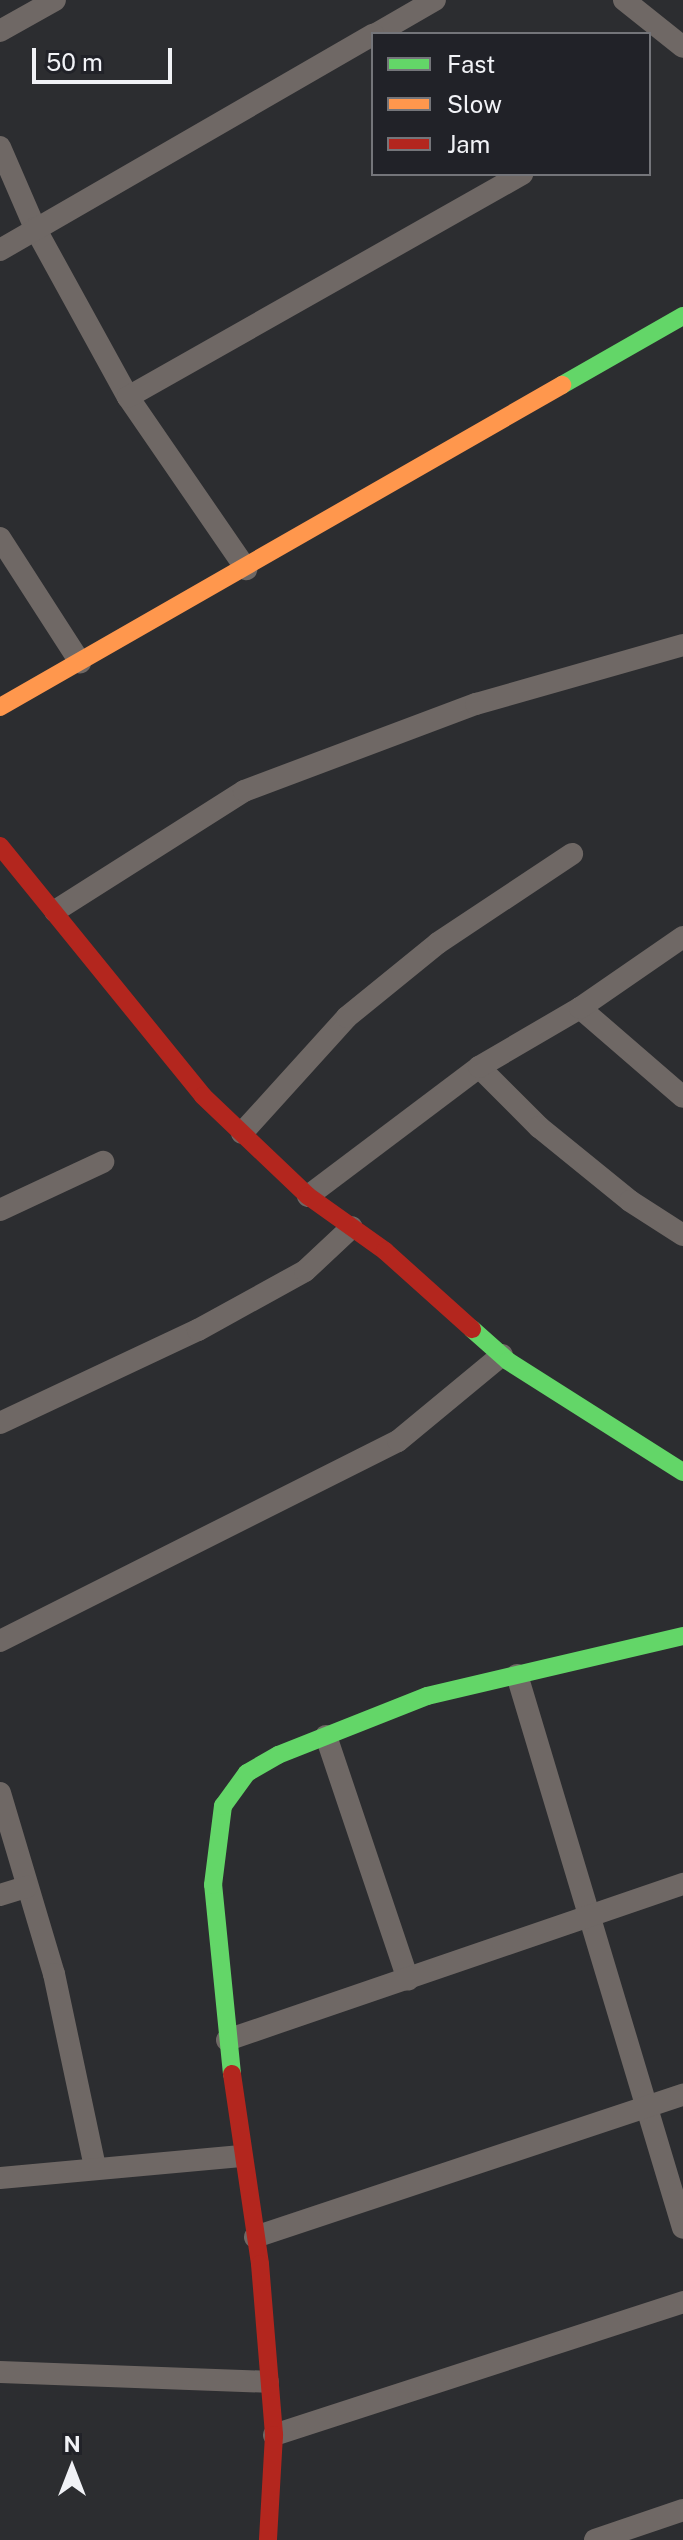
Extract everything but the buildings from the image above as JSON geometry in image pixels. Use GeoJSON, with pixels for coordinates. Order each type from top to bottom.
{"type":"FeatureCollection","features":[{"type":"Feature","properties":{"kind":"street"},"geometry":{"type":"LineString","coordinates":[[0,31],[55,0]]}},
{"type":"Feature","properties":{"kind":"street"},"geometry":{"type":"LineString","coordinates":[[379,32],[435,0]]}},
{"type":"Feature","properties":{"kind":"street"},"geometry":{"type":"LineString","coordinates":[[624,0],[683,47]]}},
{"type":"Feature","properties":{"kind":"street"},"geometry":{"type":"LineString","coordinates":[[0,250],[371,37]]}},
{"type":"Feature","properties":{"kind":"street"},"geometry":{"type":"LineString","coordinates":[[0,147],[35,228],[128,397],[246,569]]}},
{"type":"Feature","properties":{"kind":"street"},"geometry":{"type":"LineString","coordinates":[[128,397],[518,176]]}},
{"type":"Feature","properties":{"kind":"street"},"geometry":{"type":"LineString","coordinates":[[0,707],[246,569],[683,316]]}},
{"type":"Feature","properties":{"kind":"street"},"geometry":{"type":"LineString","coordinates":[[0,538],[80,662]]}},
{"type":"Feature","properties":{"kind":"street"},"geometry":{"type":"LineString","coordinates":[[55,911],[244,791],[476,704],[683,645]]}},
{"type":"Feature","properties":{"kind":"street"},"geometry":{"type":"LineString","coordinates":[[0,846],[203,1096],[308,1196],[352,1227],[502,1355],[683,1472]]}},
{"type":"Feature","properties":{"kind":"street"},"geometry":{"type":"LineString","coordinates":[[242,1133],[347,1017],[438,943],[572,854]]}},
{"type":"Feature","properties":{"kind":"street"},"geometry":{"type":"LineString","coordinates":[[308,1196],[479,1067],[580,1008],[683,937]]}},
{"type":"Feature","properties":{"kind":"street"},"geometry":{"type":"LineString","coordinates":[[580,1008],[683,1097]]}},
{"type":"Feature","properties":{"kind":"street"},"geometry":{"type":"LineString","coordinates":[[479,1067],[539,1127],[630,1201],[683,1235]]}},
{"type":"Feature","properties":{"kind":"street"},"geometry":{"type":"LineString","coordinates":[[0,1210],[103,1162]]}},
{"type":"Feature","properties":{"kind":"street"},"geometry":{"type":"LineString","coordinates":[[0,1423],[198,1330],[305,1271],[352,1227]]}},
{"type":"Feature","properties":{"kind":"street"},"geometry":{"type":"LineString","coordinates":[[0,1641],[398,1441],[502,1355]]}},
{"type":"Feature","properties":{"kind":"street"},"geometry":{"type":"LineString","coordinates":[[268,2540],[274,2435],[255,2237],[241,2156],[227,2040],[213,1885],[223,1806],[247,1773],[326,1736],[427,1696],[683,1636]]}},
{"type":"Feature","properties":{"kind":"street"},"geometry":{"type":"LineString","coordinates":[[517,1675],[644,2108],[683,2228]]}},
{"type":"Feature","properties":{"kind":"street"},"geometry":{"type":"LineString","coordinates":[[326,1736],[408,1980]]}},
{"type":"Feature","properties":{"kind":"street"},"geometry":{"type":"LineString","coordinates":[[0,1793],[54,1974],[95,2167]]}},
{"type":"Feature","properties":{"kind":"street"},"geometry":{"type":"LineString","coordinates":[[227,2040],[683,1884]]}},
{"type":"Feature","properties":{"kind":"street"},"geometry":{"type":"LineString","coordinates":[[0,1895],[27,1887]]}},
{"type":"Feature","properties":{"kind":"street"},"geometry":{"type":"LineString","coordinates":[[255,2237],[683,2095]]}},
{"type":"Feature","properties":{"kind":"street"},"geometry":{"type":"LineString","coordinates":[[0,2178],[241,2156]]}},
{"type":"Feature","properties":{"kind":"street"},"geometry":{"type":"LineString","coordinates":[[274,2435],[683,2302]]}},
{"type":"Feature","properties":{"kind":"street"},"geometry":{"type":"LineString","coordinates":[[0,2372],[268,2382]]}},
{"type":"Feature","properties":{"kind":"street"},"geometry":{"type":"LineString","coordinates":[[595,2540],[683,2510]]}},
{"type":"Feature","properties":{"kind":"traffic: fast"},"geometry":{"type":"LineString","coordinates":[[562,385],[683,316]]}},
{"type":"Feature","properties":{"kind":"traffic: fast"},"geometry":{"type":"LineString","coordinates":[[472,1329],[508,1361],[683,1472]]}},
{"type":"Feature","properties":{"kind":"traffic: fast"},"geometry":{"type":"LineString","coordinates":[[232,2074],[213,1885],[223,1806],[247,1773],[278,1755],[427,1696],[683,1636]]}},
{"type":"Feature","properties":{"kind":"traffic: slow"},"geometry":{"type":"LineString","coordinates":[[0,707],[562,385]]}},
{"type":"Feature","properties":{"kind":"traffic: jam"},"geometry":{"type":"LineString","coordinates":[[0,846],[203,1096],[308,1196],[385,1251],[472,1329]]}},
{"type":"Feature","properties":{"kind":"traffic: jam"},"geometry":{"type":"LineString","coordinates":[[232,2074],[260,2264],[274,2435],[268,2540]]}}]}
